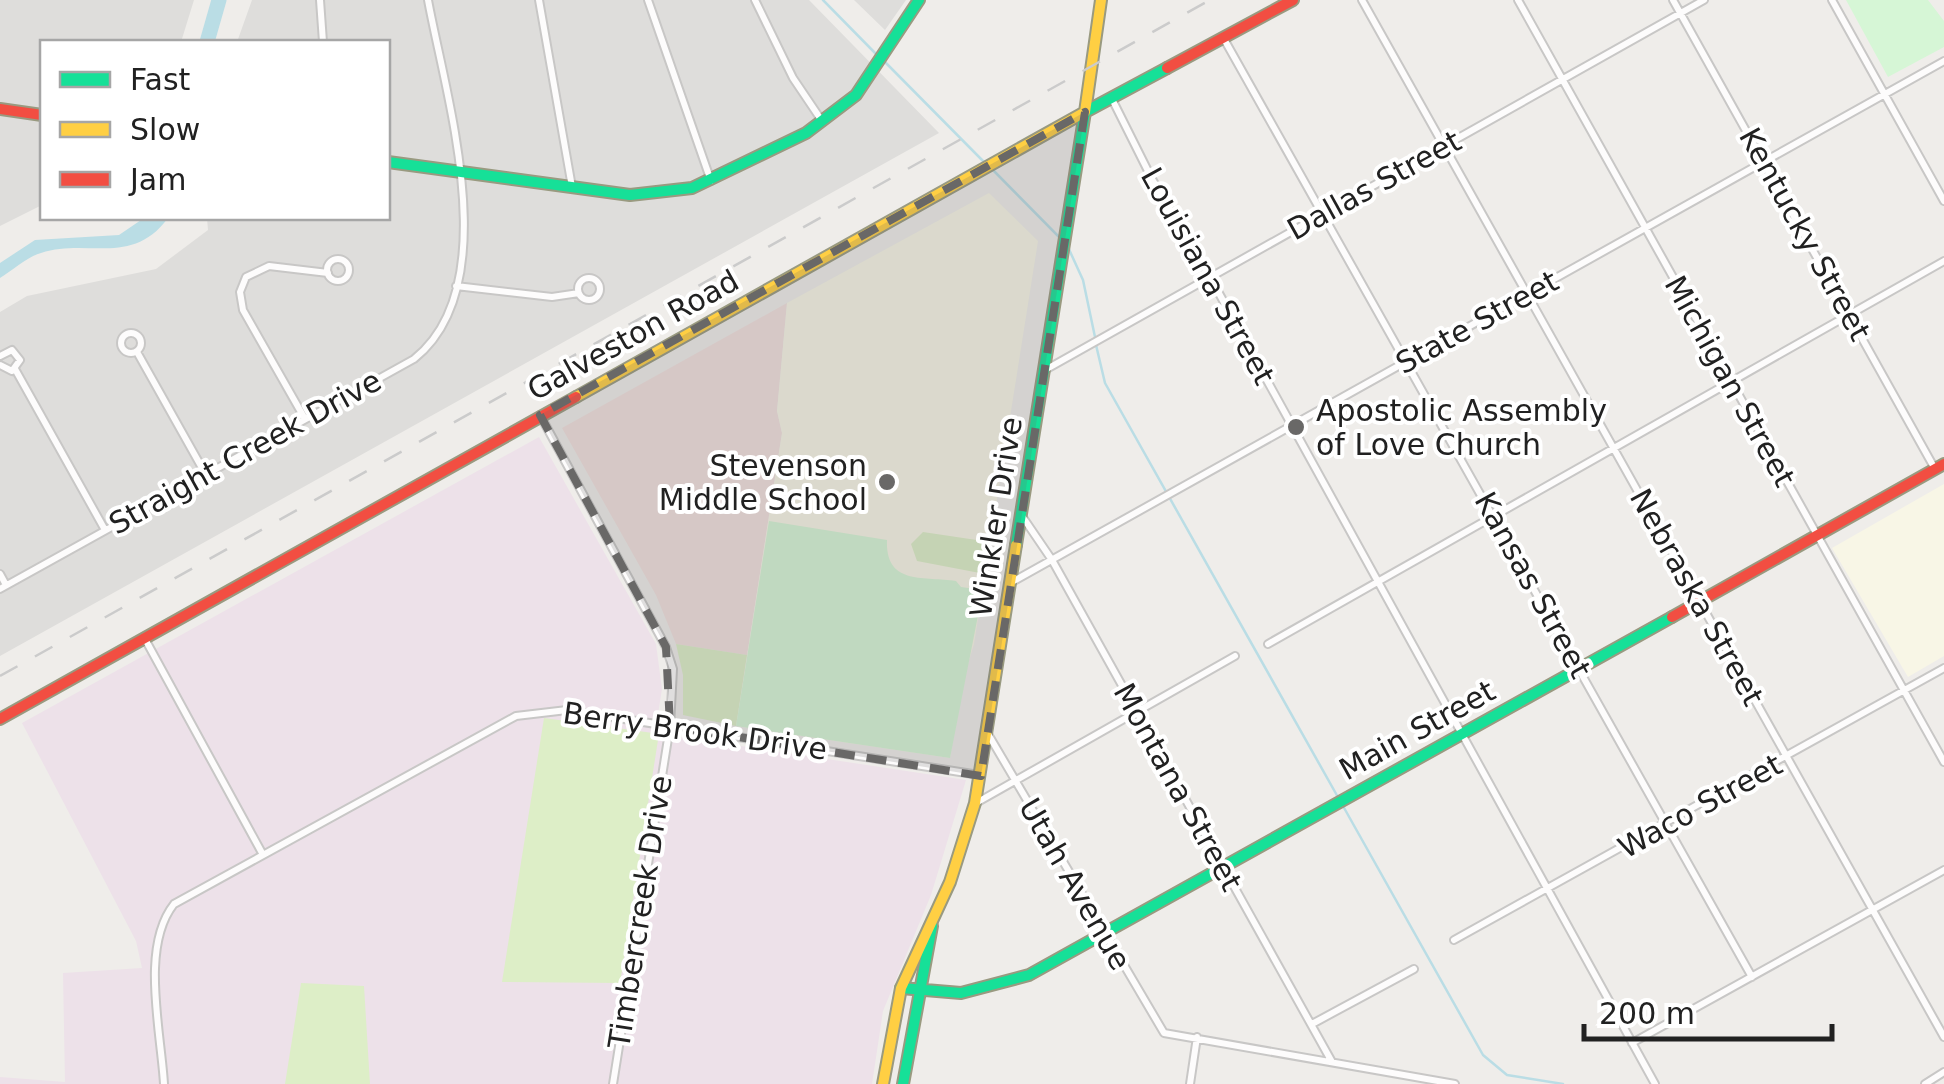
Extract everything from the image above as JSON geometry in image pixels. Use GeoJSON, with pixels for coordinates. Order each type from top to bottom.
{"type":"FeatureCollection","features":[{"type":"Feature","properties":{"kind":"main road"},"geometry":{"type":"LineString","coordinates":[[390,162],[572,188],[654,194],[711,182],[823,122],[872,75],[919,0]]}},
{"type":"Feature","properties":{"kind":"main road","name":"Galveston Road"},"geometry":{"type":"LineString","coordinates":[[0,719],[540,415],[1293,0]]}},
{"type":"Feature","properties":{"kind":"main road","name":"Winkler Drive"},"geometry":{"type":"LineString","coordinates":[[903,1084],[932,923],[975,803],[988,734],[1103,1]]}},
{"type":"Feature","properties":{"kind":"main road"},"geometry":{"type":"LineString","coordinates":[[0,109],[40,115]]}},
{"type":"Feature","properties":{"kind":"main road","name":"Main Street"},"geometry":{"type":"LineString","coordinates":[[901,988],[977,994],[1004,988],[1940,466]]}},
{"type":"Feature","properties":{"kind":"main road","name":"Winkler Drive"},"geometry":{"type":"LineString","coordinates":[[883,1084],[901,988],[919,940],[932,923]]}},
{"type":"Feature","properties":{"kind":"street"},"geometry":{"type":"LineString","coordinates":[[320,0],[323,40]]}},
{"type":"Feature","properties":{"kind":"street","name":"Straight Creek Drive"},"geometry":{"type":"LineString","coordinates":[[3,587],[425,350],[445,326],[456,286],[465,210],[428,0]]}},
{"type":"Feature","properties":{"kind":"street"},"geometry":{"type":"LineString","coordinates":[[539,0],[572,188]]}},
{"type":"Feature","properties":{"kind":"street"},"geometry":{"type":"LineString","coordinates":[[648,0],[711,182]]}},
{"type":"Feature","properties":{"kind":"street"},"geometry":{"type":"LineString","coordinates":[[755,0],[793,78],[823,122]]}},
{"type":"Feature","properties":{"kind":"street","name":"Nebraska Street"},"geometry":{"type":"LineString","coordinates":[[1362,0],[1944,1037]]}},
{"type":"Feature","properties":{"kind":"street","name":"Michigan Street"},"geometry":{"type":"LineString","coordinates":[[1518,0],[1944,762]]}},
{"type":"Feature","properties":{"kind":"street","name":"Kentucky Street"},"geometry":{"type":"LineString","coordinates":[[1673,0],[1940,466]]}},
{"type":"Feature","properties":{"kind":"street","name":"Dallas Street"},"geometry":{"type":"LineString","coordinates":[[1044,370],[1704,0]]}},
{"type":"Feature","properties":{"kind":"street"},"geometry":{"type":"LineString","coordinates":[[1832,0],[1944,201]]}},
{"type":"Feature","properties":{"kind":"street","name":"Kansas Street"},"geometry":{"type":"LineString","coordinates":[[1223,38],[1752,977]]}},
{"type":"Feature","properties":{"kind":"street","name":"State Street"},"geometry":{"type":"LineString","coordinates":[[1011,582],[1944,61]]}},
{"type":"Feature","properties":{"kind":"street","name":"Louisiana Street"},"geometry":{"type":"LineString","coordinates":[[1111,98],[1152,179],[1210,277],[1654,1084]]}},
{"type":"Feature","properties":{"kind":"street"},"geometry":{"type":"LineString","coordinates":[[1268,644],[1376,579],[1944,262]]}},
{"type":"Feature","properties":{"kind":"street"},"geometry":{"type":"LineString","coordinates":[[305,418],[243,310],[240,292],[246,277],[258,269],[328,273]]}},
{"type":"Feature","properties":{"kind":"street"},"geometry":{"type":"LineString","coordinates":[[456,286],[552,297],[579,293]]}},
{"type":"Feature","properties":{"kind":"street"},"geometry":{"type":"LineString","coordinates":[[0,356],[8,350],[18,354],[15,369],[106,530]]}},
{"type":"Feature","properties":{"kind":"street"},"geometry":{"type":"LineString","coordinates":[[137,352],[206,475]]}},
{"type":"Feature","properties":{"kind":"street"},"geometry":{"type":"LineString","coordinates":[[0,365],[5,370],[15,369]]}},
{"type":"Feature","properties":{"kind":"street","name":"Timbercreek Drive"},"geometry":{"type":"LineString","coordinates":[[540,415],[666,647],[673,669],[670,726],[612,1084]]}},
{"type":"Feature","properties":{"kind":"street","name":"Montana Street"},"geometry":{"type":"LineString","coordinates":[[1021,514],[1052,560],[1332,1063]]}},
{"type":"Feature","properties":{"kind":"street"},"geometry":{"type":"LineString","coordinates":[[0,574],[3,587]]}},
{"type":"Feature","properties":{"kind":"street"},"geometry":{"type":"LineString","coordinates":[[145,639],[262,854]]}},
{"type":"Feature","properties":{"kind":"street"},"geometry":{"type":"LineString","coordinates":[[975,803],[1235,656]]}},
{"type":"Feature","properties":{"kind":"street","name":"Waco Street"},"geometry":{"type":"LineString","coordinates":[[1454,940],[1944,668]]}},
{"type":"Feature","properties":{"kind":"street","name":"Berry Brook Drive"},"geometry":{"type":"LineString","coordinates":[[164,1084],[155,942],[163,918],[174,904],[516,716],[567,710],[980,776]]}},
{"type":"Feature","properties":{"kind":"street","name":"Utah Avenue"},"geometry":{"type":"LineString","coordinates":[[988,734],[1103,936],[1164,1033],[1198,1038]]}},
{"type":"Feature","properties":{"kind":"street"},"geometry":{"type":"LineString","coordinates":[[1632,1043],[1944,870]]}},
{"type":"Feature","properties":{"kind":"street"},"geometry":{"type":"LineString","coordinates":[[1312,1024],[1414,969]]}},
{"type":"Feature","properties":{"kind":"street"},"geometry":{"type":"LineString","coordinates":[[1190,1084],[1198,1038],[1454,1084]]}},
{"type":"Feature","properties":{"kind":"street"},"geometry":{"type":"LineString","coordinates":[[1925,1084],[1944,1072]]}},
{"type":"Feature","properties":{"kind":"highlighted area"},"geometry":{"type":"Polygon","coordinates":[[[1085,112],[981,776],[670,726],[666,647],[540,415],[1085,112]]]}},
{"type":"Feature","properties":{"kind":"shaded area"},"geometry":{"type":"Polygon","coordinates":[[[0,0],[194,0],[182,40],[40,40],[40,206],[0,226],[0,0]]]}},
{"type":"Feature","properties":{"kind":"shaded area"},"geometry":{"type":"Polygon","coordinates":[[[252,0],[809,0],[939,133],[0,656],[0,312],[27,296],[156,269],[208,230],[207,220],[390,220],[390,40],[238,40],[252,0]]]}},
{"type":"Feature","properties":{"kind":"shaded area"},"geometry":{"type":"Polygon","coordinates":[[[854,0],[906,0],[885,30],[854,0]]]}},
{"type":"Feature","properties":{"kind":"shaded area","name":"Stevenson Middle School"},"geometry":{"type":"Polygon","coordinates":[[[989,193],[1038,241],[974,644],[961,686],[950,758],[736,726],[782,433],[777,411],[787,303],[989,193]]]}},
{"type":"Feature","properties":{"kind":"shaded area"},"geometry":{"type":"Polygon","coordinates":[[[787,303],[777,411],[782,433],[747,655],[676,644],[656,595],[562,428],[787,303]]]}},
{"type":"Feature","properties":{"kind":"shaded area"},"geometry":{"type":"Polygon","coordinates":[[[539,437],[656,644],[662,689],[655,733],[966,780],[931,895],[883,1011],[872,1084],[0,1084],[0,1077],[65,1082],[63,973],[142,968],[136,941],[22,723],[539,437]]]}},
{"type":"Feature","properties":{"kind":"shaded area"},"geometry":{"type":"Polygon","coordinates":[[[1944,484],[1944,656],[1908,677],[1832,548],[1944,484]]]}},
{"type":"Feature","properties":{"kind":"green space"},"geometry":{"type":"Polygon","coordinates":[[[1846,0],[1928,0],[1944,21],[1944,47],[1888,77],[1846,0]]]}},
{"type":"Feature","properties":{"kind":"green space"},"geometry":{"type":"Polygon","coordinates":[[[769,521],[887,540],[888,555],[900,572],[956,581],[961,587],[983,590],[950,758],[736,726],[769,521]]]}},
{"type":"Feature","properties":{"kind":"green space"},"geometry":{"type":"Polygon","coordinates":[[[923,532],[990,542],[985,574],[917,561],[911,544],[923,532]]]}},
{"type":"Feature","properties":{"kind":"green space"},"geometry":{"type":"Polygon","coordinates":[[[676,644],[747,655],[736,726],[683,715],[683,675],[676,644]]]}},
{"type":"Feature","properties":{"kind":"green space"},"geometry":{"type":"Polygon","coordinates":[[[544,718],[653,733],[658,740],[620,983],[502,982],[544,718]]]}},
{"type":"Feature","properties":{"kind":"green space"},"geometry":{"type":"Polygon","coordinates":[[[301,983],[364,986],[370,1084],[285,1084],[301,983]]]}},
{"type":"Feature","properties":{"kind":"water"},"geometry":{"type":"Polygon","coordinates":[[[141,220],[166,220],[139,242],[124,247],[41,253],[0,278],[0,263],[35,240],[119,235],[141,220]]]}},
{"type":"Feature","properties":{"kind":"waterway"},"geometry":{"type":"LineString","coordinates":[[208,40],[219,0]]}},
{"type":"Feature","properties":{"kind":"waterway"},"geometry":{"type":"LineString","coordinates":[[823,0],[878,56]]}},
{"type":"Feature","properties":{"kind":"waterway"},"geometry":{"type":"LineString","coordinates":[[884,61],[984,162]]}},
{"type":"Feature","properties":{"kind":"waterway"},"geometry":{"type":"LineString","coordinates":[[990,167],[1062,240]]}},
{"type":"Feature","properties":{"kind":"waterway"},"geometry":{"type":"LineString","coordinates":[[1067,245],[1083,280],[1095,337]]}},
{"type":"Feature","properties":{"kind":"waterway"},"geometry":{"type":"LineString","coordinates":[[1096,345],[1105,383],[1339,799]]}},
{"type":"Feature","properties":{"kind":"waterway"},"geometry":{"type":"LineString","coordinates":[[1343,806],[1483,1055],[1507,1075],[1563,1084]]}},
{"type":"Feature","properties":{"kind":"railway"},"geometry":{"type":"LineString","coordinates":[[0,676],[1210,0]]}},
{"type":"Feature","properties":{"kind":"traffic: fast"},"geometry":{"type":"LineString","coordinates":[[390,162],[630,195],[692,188],[806,133],[856,95],[919,0]]}},
{"type":"Feature","properties":{"kind":"traffic: fast"},"geometry":{"type":"LineString","coordinates":[[1016,545],[1085,112],[1167,68]]}},
{"type":"Feature","properties":{"kind":"traffic: fast"},"geometry":{"type":"LineString","coordinates":[[901,988],[961,993],[1029,975],[1672,617]]}},
{"type":"Feature","properties":{"kind":"traffic: fast"},"geometry":{"type":"LineString","coordinates":[[903,1084],[932,926]]}},
{"type":"Feature","properties":{"kind":"traffic: slow"},"geometry":{"type":"LineString","coordinates":[[576,397],[1085,112],[1101,0]]}},
{"type":"Feature","properties":{"kind":"traffic: slow"},"geometry":{"type":"LineString","coordinates":[[883,1084],[901,988],[950,882],[975,803],[1016,545]]}},
{"type":"Feature","properties":{"kind":"traffic: jam"},"geometry":{"type":"LineString","coordinates":[[1167,68],[1293,0]]}},
{"type":"Feature","properties":{"kind":"traffic: jam"},"geometry":{"type":"LineString","coordinates":[[0,109],[40,115]]}},
{"type":"Feature","properties":{"kind":"traffic: jam"},"geometry":{"type":"LineString","coordinates":[[0,719],[576,397]]}},
{"type":"Feature","properties":{"kind":"traffic: jam"},"geometry":{"type":"LineString","coordinates":[[1672,617],[1944,464]]}},
{"type":"Feature","properties":{"kind":"place","name":"Apostolic Assembly of Love Church"},"geometry":{"type":"Point","coordinates":[1296,427]}},
{"type":"Feature","properties":{"kind":"place","name":"Stevenson Middle School"},"geometry":{"type":"Point","coordinates":[887,482]}}]}
